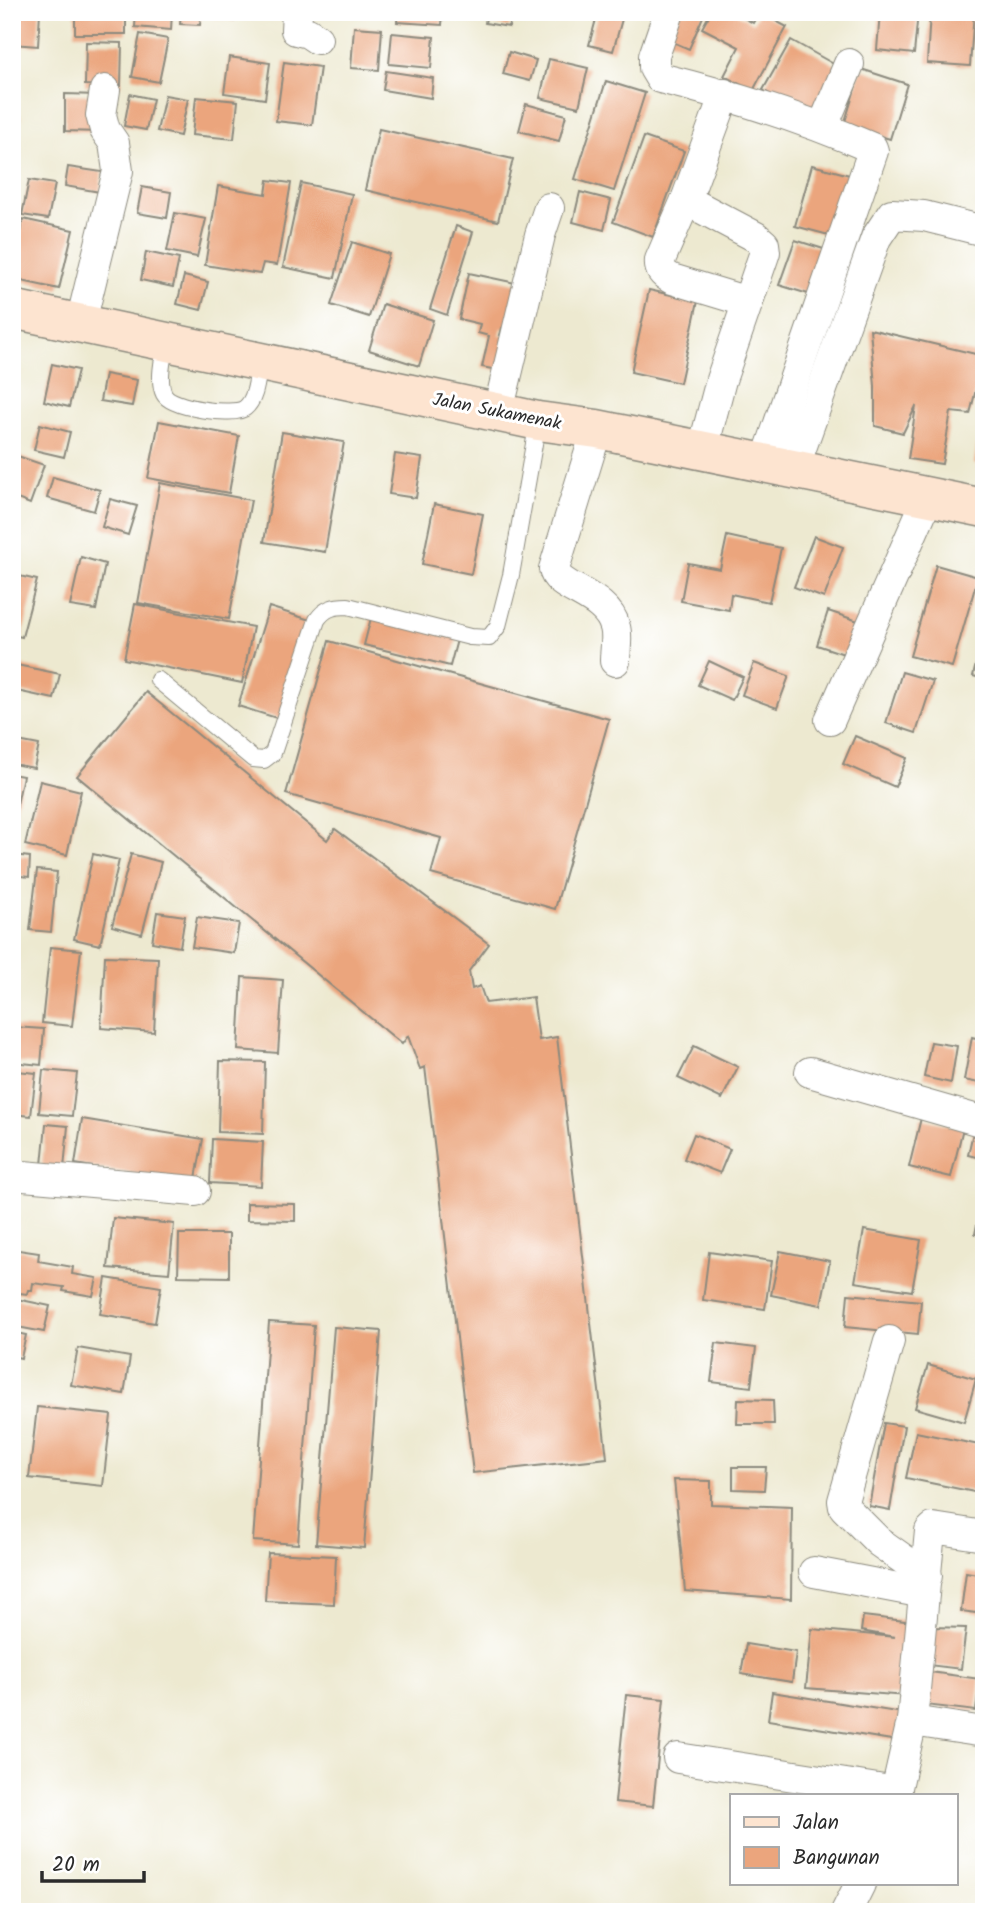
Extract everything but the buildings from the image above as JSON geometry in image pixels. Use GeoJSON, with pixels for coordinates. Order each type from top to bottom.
{"type":"FeatureCollection","features":[{"type":"Feature","properties":{"kind":"main road","name":"Jalan Sukamenak"},"geometry":{"type":"LineString","coordinates":[[12,309],[538,421],[597,429],[984,508]]}},
{"type":"Feature","properties":{"kind":"street"},"geometry":{"type":"LineString","coordinates":[[297,12],[296,30],[317,39]]}},
{"type":"Feature","properties":{"kind":"street"},"geometry":{"type":"LineString","coordinates":[[669,12],[654,56],[654,68],[660,78],[725,94],[823,126],[872,148],[873,155],[780,466]]}},
{"type":"Feature","properties":{"kind":"street"},"geometry":{"type":"LineString","coordinates":[[823,126],[849,64]]}},
{"type":"Feature","properties":{"kind":"street"},"geometry":{"type":"LineString","coordinates":[[80,322],[118,171],[114,143],[105,130],[101,115],[105,90]]}},
{"type":"Feature","properties":{"kind":"street"},"geometry":{"type":"LineString","coordinates":[[725,94],[659,267],[672,279],[748,302]]}},
{"type":"Feature","properties":{"kind":"street"},"geometry":{"type":"LineString","coordinates":[[686,200],[756,237],[764,244],[765,252],[721,380],[702,452]]}},
{"type":"Feature","properties":{"kind":"street"},"geometry":{"type":"LineString","coordinates":[[498,412],[549,208]]}},
{"type":"Feature","properties":{"kind":"street"},"geometry":{"type":"LineString","coordinates":[[780,466],[808,434],[876,237],[892,214],[924,216],[984,231]]}},
{"type":"Feature","properties":{"kind":"street"},"geometry":{"type":"LineString","coordinates":[[597,429],[554,569],[561,582],[596,600],[608,613],[615,628],[615,661]]}},
{"type":"Feature","properties":{"kind":"street"},"geometry":{"type":"LineString","coordinates":[[830,720],[928,497]]}},
{"type":"Feature","properties":{"kind":"street"},"geometry":{"type":"LineString","coordinates":[[810,1072],[984,1122]]}},
{"type":"Feature","properties":{"kind":"street"},"geometry":{"type":"LineString","coordinates":[[12,1175],[195,1191]]}},
{"type":"Feature","properties":{"kind":"street"},"geometry":{"type":"LineString","coordinates":[[889,1341],[843,1501],[844,1507],[878,1542],[926,1585]]}},
{"type":"Feature","properties":{"kind":"street"},"geometry":{"type":"LineString","coordinates":[[678,1758],[896,1794],[912,1721],[930,1531],[933,1528],[984,1536]]}},
{"type":"Feature","properties":{"kind":"street"},"geometry":{"type":"LineString","coordinates":[[814,1572],[926,1585]]}},
{"type":"Feature","properties":{"kind":"street"},"geometry":{"type":"LineString","coordinates":[[912,1721],[984,1732]]}},
{"type":"Feature","properties":{"kind":"street"},"geometry":{"type":"LineString","coordinates":[[846,1912],[860,1885]]}},
{"type":"Feature","properties":{"kind":"lane"},"geometry":{"type":"LineString","coordinates":[[166,340],[163,393],[170,400],[189,407],[239,412],[253,397],[260,362]]}},
{"type":"Feature","properties":{"kind":"lane"},"geometry":{"type":"LineString","coordinates":[[158,680],[253,759],[264,760],[273,753],[322,612],[348,606],[470,637],[489,638],[498,626],[511,575],[538,421]]}}]}
